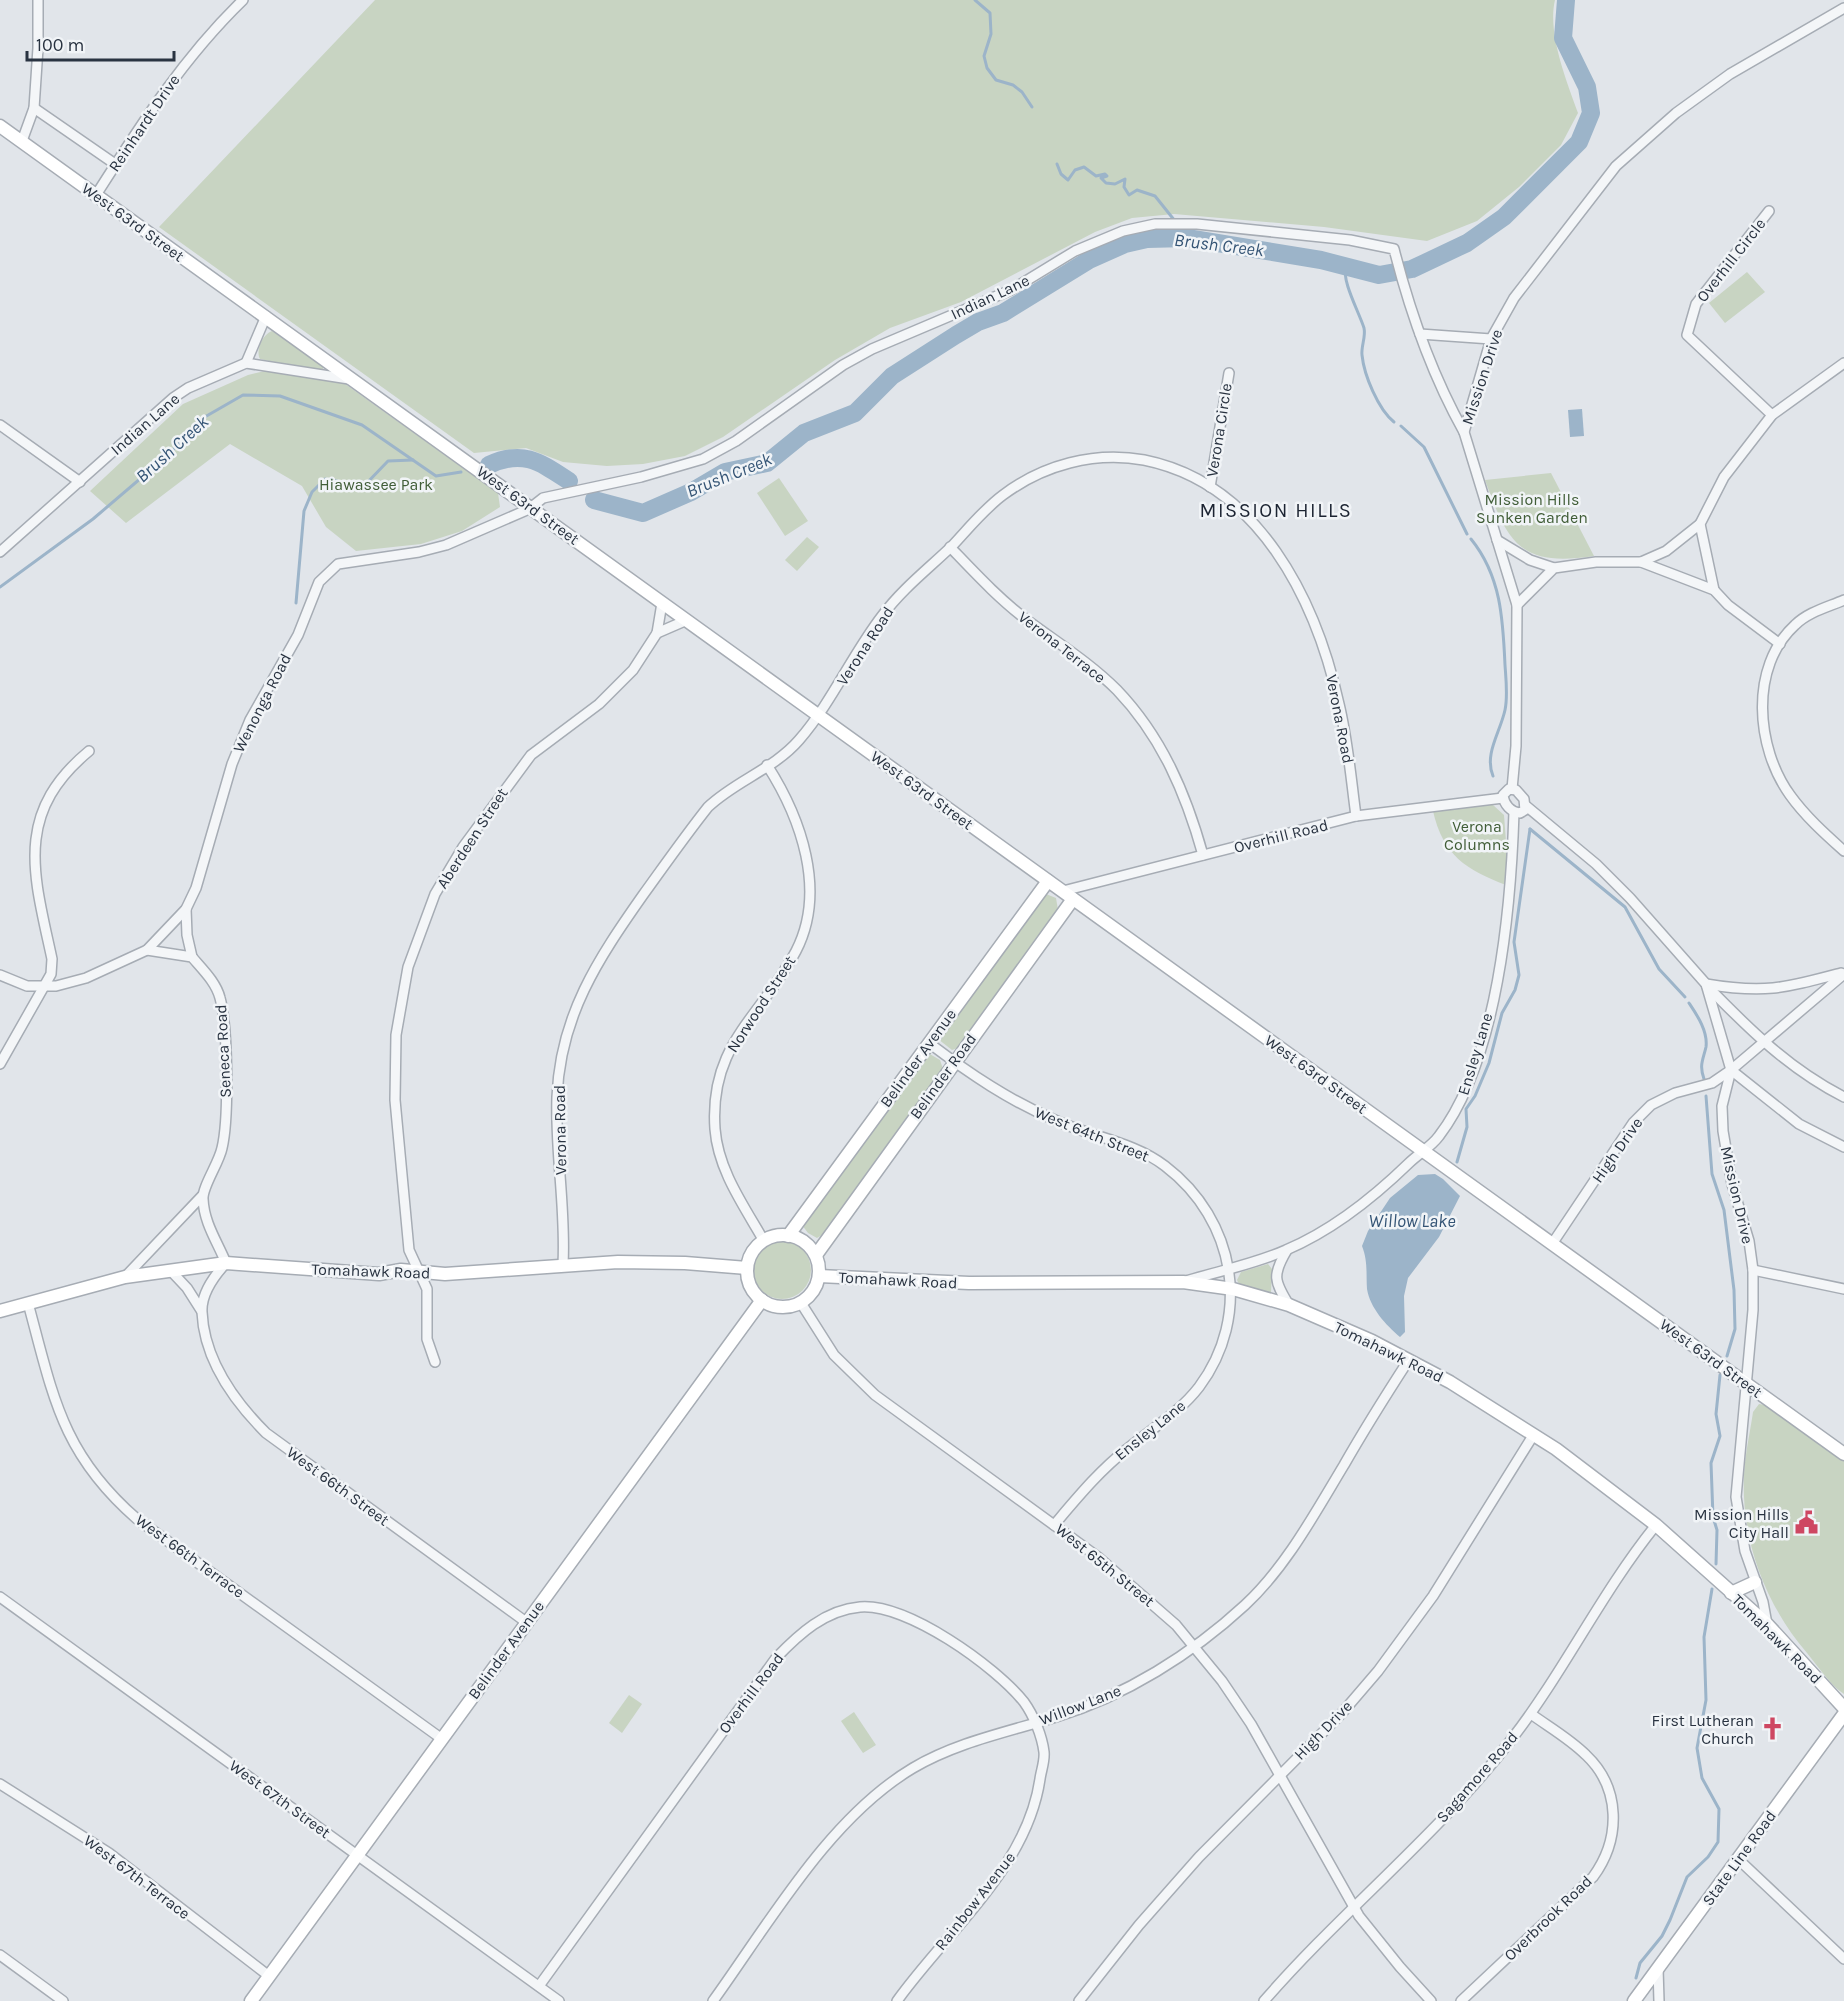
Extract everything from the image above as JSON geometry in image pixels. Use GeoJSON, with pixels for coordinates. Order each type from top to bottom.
{"type":"FeatureCollection","features":[{"type":"Feature","properties":{"kind":"street"},"geometry":{"type":"LineString","coordinates":[[22,141],[34,108],[38,0]]}},
{"type":"Feature","properties":{"kind":"street","name":"Reinhardt Drive"},"geometry":{"type":"LineString","coordinates":[[96,195],[181,68],[242,0]]}},
{"type":"Feature","properties":{"kind":"street","name":"Mission Drive"},"geometry":{"type":"LineString","coordinates":[[1512,789],[1518,672],[1517,605],[1464,432],[1491,339],[1514,298],[1616,166],[1676,113],[1730,74],[1844,8]]}},
{"type":"Feature","properties":{"kind":"street"},"geometry":{"type":"LineString","coordinates":[[34,108],[116,164]]}},
{"type":"Feature","properties":{"kind":"street","name":"West 63rd Street"},"geometry":{"type":"LineString","coordinates":[[0,126],[1844,1454]]}},
{"type":"Feature","properties":{"kind":"street","name":"Overhill Circle"},"geometry":{"type":"LineString","coordinates":[[1769,210],[1696,304],[1687,335],[1772,415]]}},
{"type":"Feature","properties":{"kind":"street","name":"Indian Lane"},"geometry":{"type":"LineString","coordinates":[[529,509],[543,498],[641,477],[703,459],[736,441],[843,365],[872,349],[1011,290],[1076,251],[1103,238],[1155,224],[1197,224],[1350,240],[1394,249],[1420,334],[1442,393],[1464,432]]}},
{"type":"Feature","properties":{"kind":"street"},"geometry":{"type":"LineString","coordinates":[[266,316],[246,363],[355,380]]}},
{"type":"Feature","properties":{"kind":"street"},"geometry":{"type":"LineString","coordinates":[[1420,334],[1449,338],[1491,339]]}},
{"type":"Feature","properties":{"kind":"street","name":"Indian Lane"},"geometry":{"type":"LineString","coordinates":[[0,552],[173,398],[188,388],[246,363]]}},
{"type":"Feature","properties":{"kind":"street"},"geometry":{"type":"LineString","coordinates":[[1641,562],[1666,550],[1700,524],[1724,477],[1772,415],[1844,363]]}},
{"type":"Feature","properties":{"kind":"street","name":"Verona Circle"},"geometry":{"type":"LineString","coordinates":[[1210,487],[1228,373]]}},
{"type":"Feature","properties":{"kind":"street"},"geometry":{"type":"LineString","coordinates":[[0,425],[80,482]]}},
{"type":"Feature","properties":{"kind":"street","name":"Verona Road"},"geometry":{"type":"LineString","coordinates":[[563,1264],[565,1224],[557,1126],[557,1095],[566,1039],[575,1007],[602,953],[702,814],[721,794],[767,765],[797,742],[818,715],[881,617],[906,588],[1001,496],[1033,476],[1065,464],[1088,459],[1135,459],[1159,464],[1210,487],[1245,513],[1260,528],[1279,555],[1310,613],[1333,676],[1340,707],[1356,816]]}},
{"type":"Feature","properties":{"kind":"street","name":"Wenonga Road"},"geometry":{"type":"LineString","coordinates":[[0,975],[27,986],[56,986],[86,978],[147,950],[186,909],[196,888],[240,744],[263,695],[298,635],[315,592],[327,572],[338,564],[354,560],[403,555],[446,546],[529,509]]}},
{"type":"Feature","properties":{"kind":"street"},"geometry":{"type":"LineString","coordinates":[[1700,524],[1714,590]]}},
{"type":"Feature","properties":{"kind":"street"},"geometry":{"type":"LineString","coordinates":[[1497,540],[1530,560],[1554,568],[1596,562],[1641,562],[1714,590],[1728,605],[1780,644]]}},
{"type":"Feature","properties":{"kind":"street","name":"Verona Terrace"},"geometry":{"type":"LineString","coordinates":[[950,547],[1010,606],[1091,666],[1132,707],[1152,733],[1172,768],[1193,819],[1203,855]]}},
{"type":"Feature","properties":{"kind":"street"},"geometry":{"type":"LineString","coordinates":[[1517,605],[1554,568]]}},
{"type":"Feature","properties":{"kind":"street","name":"Aberdeen Street"},"geometry":{"type":"LineString","coordinates":[[435,1362],[428,1339],[427,1290],[409,1250],[394,1068],[400,1009],[419,931],[451,865],[517,772],[550,739],[614,691],[633,670],[657,633],[662,603]]}},
{"type":"Feature","properties":{"kind":"street"},"geometry":{"type":"LineString","coordinates":[[1842,603],[1796,623],[1780,644],[1770,661],[1764,688],[1764,728],[1770,754],[1790,795],[1844,851]]}},
{"type":"Feature","properties":{"kind":"street"},"geometry":{"type":"LineString","coordinates":[[657,633],[687,621]]}},
{"type":"Feature","properties":{"kind":"street"},"geometry":{"type":"LineString","coordinates":[[0,1064],[51,974],[52,959],[34,877],[34,841],[43,811],[52,795],[71,767],[89,751]]}},
{"type":"Feature","properties":{"kind":"street","name":"Norwood Street"},"geometry":{"type":"LineString","coordinates":[[764,1241],[721,1160],[715,1131],[714,1103],[718,1080],[732,1043],[796,950],[809,909],[811,885],[803,845],[784,794],[767,765]]}},
{"type":"Feature","properties":{"kind":"street"},"geometry":{"type":"LineString","coordinates":[[1525,805],[1523,812],[1514,812],[1503,798],[1506,790],[1512,789],[1520,794],[1525,805],[1596,864],[1630,898],[1761,1042],[1823,1086],[1844,1097]]}},
{"type":"Feature","properties":{"kind":"street","name":"Overhill Road"},"geometry":{"type":"LineString","coordinates":[[1068,895],[1203,855],[1356,816],[1503,798]]}},
{"type":"Feature","properties":{"kind":"street","name":"Ensley Lane"},"geometry":{"type":"LineString","coordinates":[[1184,1281],[1287,1250],[1335,1222],[1375,1192],[1440,1135],[1463,1097],[1484,1033],[1504,937],[1511,885],[1514,812]]}},
{"type":"Feature","properties":{"kind":"street","name":"Belinder Avenue"},"geometry":{"type":"LineString","coordinates":[[788,1236],[1048,880]]}},
{"type":"Feature","properties":{"kind":"street","name":"Belinder Road"},"geometry":{"type":"LineString","coordinates":[[816,1255],[954,1062],[1068,895]]}},
{"type":"Feature","properties":{"kind":"street"},"geometry":{"type":"LineString","coordinates":[[147,950],[192,957],[187,935],[186,909]]}},
{"type":"Feature","properties":{"kind":"street","name":"Seneca Road"},"geometry":{"type":"LineString","coordinates":[[125,1277],[202,1196],[217,1166],[223,1147],[224,1042],[220,998],[215,985],[192,957]]}},
{"type":"Feature","properties":{"kind":"street","name":"High Drive"},"geometry":{"type":"LineString","coordinates":[[1706,984],[1745,991],[1771,990],[1844,973]]}},
{"type":"Feature","properties":{"kind":"street","name":"High Drive"},"geometry":{"type":"LineString","coordinates":[[1552,1244],[1633,1123],[1650,1105],[1675,1093],[1712,1083],[1731,1070],[1844,973]]}},
{"type":"Feature","properties":{"kind":"street"},"geometry":{"type":"LineString","coordinates":[[1706,984],[1731,1070],[1798,1124],[1844,1147]]}},
{"type":"Feature","properties":{"kind":"street","name":"West 64th Street"},"geometry":{"type":"LineString","coordinates":[[929,1043],[984,1083],[1040,1114],[1140,1151],[1165,1166],[1188,1186],[1202,1203],[1219,1236],[1233,1288]]}},
{"type":"Feature","properties":{"kind":"street","name":"Mission Drive"},"geometry":{"type":"LineString","coordinates":[[1731,1070],[1722,1106],[1723,1131],[1732,1184],[1749,1241],[1753,1310],[1736,1497],[1745,1551],[1763,1602],[1767,1624]]}},
{"type":"Feature","properties":{"kind":"street"},"geometry":{"type":"LineString","coordinates":[[201,1310],[215,1275],[226,1263],[206,1222],[202,1196]]}},
{"type":"Feature","properties":{"kind":"street"},"geometry":{"type":"LineString","coordinates":[[788,1236],[809,1245],[816,1255],[819,1276],[810,1296],[801,1303],[781,1308],[762,1300],[748,1280],[747,1268],[750,1257],[764,1241],[788,1236]]}},
{"type":"Feature","properties":{"kind":"street"},"geometry":{"type":"LineString","coordinates":[[1287,1250],[1277,1267],[1276,1284],[1289,1305]]}},
{"type":"Feature","properties":{"kind":"street","name":"Tomahawk Road"},"geometry":{"type":"LineString","coordinates":[[0,1311],[125,1277],[226,1263],[379,1274],[401,1270],[445,1274],[563,1264],[655,1261],[747,1268]]}},
{"type":"Feature","properties":{"kind":"street","name":"West 66th Street"},"geometry":{"type":"LineString","coordinates":[[170,1270],[187,1288],[201,1310],[208,1342],[225,1382],[248,1415],[266,1433],[526,1622]]}},
{"type":"Feature","properties":{"kind":"street"},"geometry":{"type":"LineString","coordinates":[[1752,1270],[1844,1289]]}},
{"type":"Feature","properties":{"kind":"street","name":"Tomahawk Road"},"geometry":{"type":"LineString","coordinates":[[819,1276],[978,1284],[1184,1281],[1233,1288],[1289,1305],[1372,1341],[1472,1394],[1534,1434],[1656,1525],[1767,1624],[1844,1708]]}},
{"type":"Feature","properties":{"kind":"street","name":"Ensley Lane"},"geometry":{"type":"LineString","coordinates":[[1054,1525],[1107,1466],[1181,1407],[1198,1389],[1218,1354],[1226,1331],[1233,1288]]}},
{"type":"Feature","properties":{"kind":"street","name":"Belinder Avenue"},"geometry":{"type":"LineString","coordinates":[[251,2001],[762,1300]]}},
{"type":"Feature","properties":{"kind":"street","name":"West 66th Terrace"},"geometry":{"type":"LineString","coordinates":[[28,1303],[67,1432],[85,1462],[115,1499],[137,1519],[442,1739]]}},
{"type":"Feature","properties":{"kind":"street","name":"West 65th Street"},"geometry":{"type":"LineString","coordinates":[[801,1303],[834,1355],[862,1384],[1122,1575],[1176,1625],[1237,1702],[1353,1905],[1400,1967],[1431,2001]]}},
{"type":"Feature","properties":{"kind":"street","name":"Willow Lane"},"geometry":{"type":"LineString","coordinates":[[713,2001],[835,1834],[868,1800],[895,1780],[941,1754],[1065,1714],[1120,1691],[1194,1647],[1246,1605],[1276,1569],[1316,1512],[1408,1361]]}},
{"type":"Feature","properties":{"kind":"street","name":"High Drive"},"geometry":{"type":"LineString","coordinates":[[1079,2001],[1138,1925],[1199,1857],[1342,1713],[1404,1638],[1446,1577],[1499,1486],[1534,1434]]}},
{"type":"Feature","properties":{"kind":"street","name":"Sagamore Road"},"geometry":{"type":"LineString","coordinates":[[1264,2001],[1353,1905],[1470,1789],[1531,1714],[1608,1587],[1656,1525]]}},
{"type":"Feature","properties":{"kind":"street"},"geometry":{"type":"LineString","coordinates":[[1731,1593],[1755,1582]]}},
{"type":"Feature","properties":{"kind":"street","name":"West 67th Street"},"geometry":{"type":"LineString","coordinates":[[0,1597],[559,2001]]}},
{"type":"Feature","properties":{"kind":"street","name":"Overhill Road"},"geometry":{"type":"LineString","coordinates":[[539,1986],[776,1658],[805,1630],[831,1614],[870,1606],[909,1616],[964,1651],[1016,1693],[1036,1723]]}},
{"type":"Feature","properties":{"kind":"street","name":"Overbrook Road"},"geometry":{"type":"LineString","coordinates":[[1461,2001],[1593,1876],[1604,1859],[1611,1841],[1612,1803],[1598,1768],[1578,1748],[1531,1714]]}},
{"type":"Feature","properties":{"kind":"street","name":"State Line Road"},"geometry":{"type":"LineString","coordinates":[[1634,2001],[1844,1714]]}},
{"type":"Feature","properties":{"kind":"street","name":"Rainbow Avenue"},"geometry":{"type":"LineString","coordinates":[[897,2001],[999,1874],[1017,1846],[1037,1804],[1044,1753],[1036,1723]]}},
{"type":"Feature","properties":{"kind":"street","name":"West 67th Terrace"},"geometry":{"type":"LineString","coordinates":[[0,1784],[110,1853],[269,1976]]}},
{"type":"Feature","properties":{"kind":"street"},"geometry":{"type":"LineString","coordinates":[[1738,1859],[1844,1959]]}},
{"type":"Feature","properties":{"kind":"street"},"geometry":{"type":"LineString","coordinates":[[0,1955],[63,2001]]}},
{"type":"Feature","properties":{"kind":"street"},"geometry":{"type":"LineString","coordinates":[[1658,1968],[1659,2001]]}},
{"type":"Feature","properties":{"kind":"green space"},"geometry":{"type":"Polygon","coordinates":[[[375,0],[1555,0],[1553,13],[1556,42],[1578,113],[1561,145],[1519,187],[1477,221],[1427,241],[1324,227],[1174,214],[1132,218],[1095,232],[961,302],[890,328],[835,360],[723,437],[685,456],[643,464],[607,466],[563,462],[526,448],[474,453],[159,227],[375,0]]]}},
{"type":"Feature","properties":{"kind":"green space"},"geometry":{"type":"Polygon","coordinates":[[[1747,272],[1765,292],[1725,323],[1709,303],[1747,272]]]}},
{"type":"Feature","properties":{"kind":"green space"},"geometry":{"type":"Polygon","coordinates":[[[272,331],[323,365],[323,369],[317,371],[260,359],[258,351],[261,343],[272,331]]]}},
{"type":"Feature","properties":{"kind":"green space","name":"Hiawassee Park"},"geometry":{"type":"Polygon","coordinates":[[[269,370],[341,381],[498,493],[500,507],[462,531],[421,544],[356,551],[326,527],[302,486],[230,444],[126,523],[90,491],[183,404],[248,375],[269,370]]]}},
{"type":"Feature","properties":{"kind":"green space","name":"Mission Hills Sunken Garden"},"geometry":{"type":"Polygon","coordinates":[[[1551,473],[1594,556],[1569,559],[1549,558],[1533,554],[1520,546],[1501,520],[1485,480],[1551,473]]]}},
{"type":"Feature","properties":{"kind":"green space"},"geometry":{"type":"Polygon","coordinates":[[[779,478],[808,521],[785,536],[757,493],[779,478]]]}},
{"type":"Feature","properties":{"kind":"green space"},"geometry":{"type":"Polygon","coordinates":[[[807,537],[819,547],[797,571],[785,560],[807,537]]]}},
{"type":"Feature","properties":{"kind":"green space","name":"Verona Columns"},"geometry":{"type":"Polygon","coordinates":[[[1493,805],[1504,815],[1508,868],[1506,885],[1479,873],[1458,859],[1443,839],[1433,811],[1493,805]]]}},
{"type":"Feature","properties":{"kind":"green space"},"geometry":{"type":"Polygon","coordinates":[[[1043,895],[1056,898],[1058,910],[958,1048],[952,1050],[938,1039],[1043,895]]]}},
{"type":"Feature","properties":{"kind":"green space"},"geometry":{"type":"Polygon","coordinates":[[[928,1053],[940,1060],[943,1069],[822,1235],[817,1238],[808,1233],[802,1225],[928,1053]]]}},
{"type":"Feature","properties":{"kind":"green space"},"geometry":{"type":"Polygon","coordinates":[[[776,1241],[788,1241],[803,1249],[811,1264],[811,1276],[803,1291],[788,1299],[776,1299],[761,1291],[753,1276],[753,1264],[761,1249],[776,1241]]]}},
{"type":"Feature","properties":{"kind":"green space"},"geometry":{"type":"Polygon","coordinates":[[[1268,1264],[1272,1269],[1271,1293],[1239,1284],[1237,1280],[1241,1272],[1268,1264]]]}},
{"type":"Feature","properties":{"kind":"green space"},"geometry":{"type":"Polygon","coordinates":[[[1759,1404],[1765,1405],[1844,1461],[1844,1694],[1824,1675],[1779,1614],[1759,1570],[1752,1547],[1744,1499],[1744,1475],[1753,1412],[1759,1404]]]}},
{"type":"Feature","properties":{"kind":"green space"},"geometry":{"type":"Polygon","coordinates":[[[629,1695],[642,1704],[622,1733],[609,1723],[629,1695]]]}},
{"type":"Feature","properties":{"kind":"green space"},"geometry":{"type":"Polygon","coordinates":[[[854,1712],[876,1745],[863,1753],[841,1721],[854,1712]]]}},
{"type":"Feature","properties":{"kind":"water"},"geometry":{"type":"Polygon","coordinates":[[[1582,409],[1584,436],[1570,437],[1568,410],[1582,409]]]}},
{"type":"Feature","properties":{"kind":"water","name":"Willow Lake"},"geometry":{"type":"Polygon","coordinates":[[[1435,1174],[1460,1196],[1439,1237],[1408,1278],[1404,1296],[1405,1332],[1400,1337],[1384,1322],[1371,1303],[1362,1246],[1368,1231],[1390,1198],[1418,1175],[1435,1174]]]}},
{"type":"Feature","properties":{"kind":"waterway"},"geometry":{"type":"LineString","coordinates":[[975,0],[990,13],[991,34],[984,56],[987,68],[996,80],[1013,85],[1022,92],[1032,107]]}},
{"type":"Feature","properties":{"kind":"waterway","name":"Brush Creek"},"geometry":{"type":"LineString","coordinates":[[594,500],[643,513],[691,492],[725,472],[767,463],[804,433],[855,413],[892,376],[956,335],[978,322],[1003,313],[1089,260],[1125,244],[1147,239],[1187,238],[1321,260],[1379,275],[1412,269],[1467,243],[1504,217],[1579,142],[1591,113],[1587,87],[1563,38],[1566,0]]}},
{"type":"Feature","properties":{"kind":"waterway"},"geometry":{"type":"LineString","coordinates":[[1057,164],[1061,174],[1068,180],[1075,170],[1084,167],[1096,176],[1105,174],[1107,176],[1101,178],[1106,183],[1115,184],[1125,179],[1124,187],[1129,195],[1137,190],[1155,196],[1175,221]]}},
{"type":"Feature","properties":{"kind":"waterway"},"geometry":{"type":"LineString","coordinates":[[1179,226],[1187,238]]}},
{"type":"Feature","properties":{"kind":"waterway"},"geometry":{"type":"LineString","coordinates":[[1346,266],[1348,288],[1364,328],[1362,355],[1366,372],[1377,400],[1394,422]]}},
{"type":"Feature","properties":{"kind":"waterway","name":"Brush Creek"},"geometry":{"type":"LineString","coordinates":[[0,587],[93,519],[168,455],[203,418],[243,395],[280,396],[362,425],[436,476],[461,472]]}},
{"type":"Feature","properties":{"kind":"waterway"},"geometry":{"type":"LineString","coordinates":[[1401,426],[1424,447],[1467,534]]}},
{"type":"Feature","properties":{"kind":"waterway","name":"Brush Creek"},"geometry":{"type":"LineString","coordinates":[[489,465],[501,460],[522,458],[540,463],[569,481]]}},
{"type":"Feature","properties":{"kind":"waterway"},"geometry":{"type":"LineString","coordinates":[[296,603],[304,511],[312,492],[325,479],[363,487],[388,461],[413,460]]}},
{"type":"Feature","properties":{"kind":"waterway"},"geometry":{"type":"LineString","coordinates":[[1471,539],[1489,568],[1498,599],[1503,631],[1506,699],[1503,719],[1490,760],[1493,776]]}},
{"type":"Feature","properties":{"kind":"waterway"},"geometry":{"type":"LineString","coordinates":[[1530,829],[1625,907],[1659,969],[1685,997]]}},
{"type":"Feature","properties":{"kind":"waterway"},"geometry":{"type":"LineString","coordinates":[[1457,1162],[1467,1127],[1466,1109],[1475,1096],[1489,1063],[1502,1013],[1515,990],[1519,975],[1514,942],[1530,829]]}},
{"type":"Feature","properties":{"kind":"waterway"},"geometry":{"type":"LineString","coordinates":[[1689,1003],[1705,1035],[1706,1047],[1702,1066],[1704,1079]]}},
{"type":"Feature","properties":{"kind":"waterway"},"geometry":{"type":"LineString","coordinates":[[1706,1096],[1712,1174],[1724,1210],[1734,1290],[1735,1329],[1727,1356]]}},
{"type":"Feature","properties":{"kind":"waterway"},"geometry":{"type":"LineString","coordinates":[[1716,1564],[1717,1530],[1713,1517],[1711,1463],[1720,1436],[1716,1414],[1720,1375]]}},
{"type":"Feature","properties":{"kind":"waterway"},"geometry":{"type":"LineString","coordinates":[[1636,1978],[1640,1963],[1662,1936],[1687,1877],[1708,1857],[1718,1842],[1719,1809],[1702,1778],[1697,1748],[1706,1700],[1704,1637],[1712,1589]]}},
{"type":"Feature","properties":{"kind":"place","name":"Mission Hills City Hall"},"geometry":{"type":"Point","coordinates":[1807,1523]}},
{"type":"Feature","properties":{"kind":"place","name":"First Lutheran Church"},"geometry":{"type":"Point","coordinates":[1772,1729]}},
{"type":"Feature","properties":{"kind":"district","name":"MISSION HILLS"},"geometry":{"type":"Point","coordinates":[1276,510]}}]}
